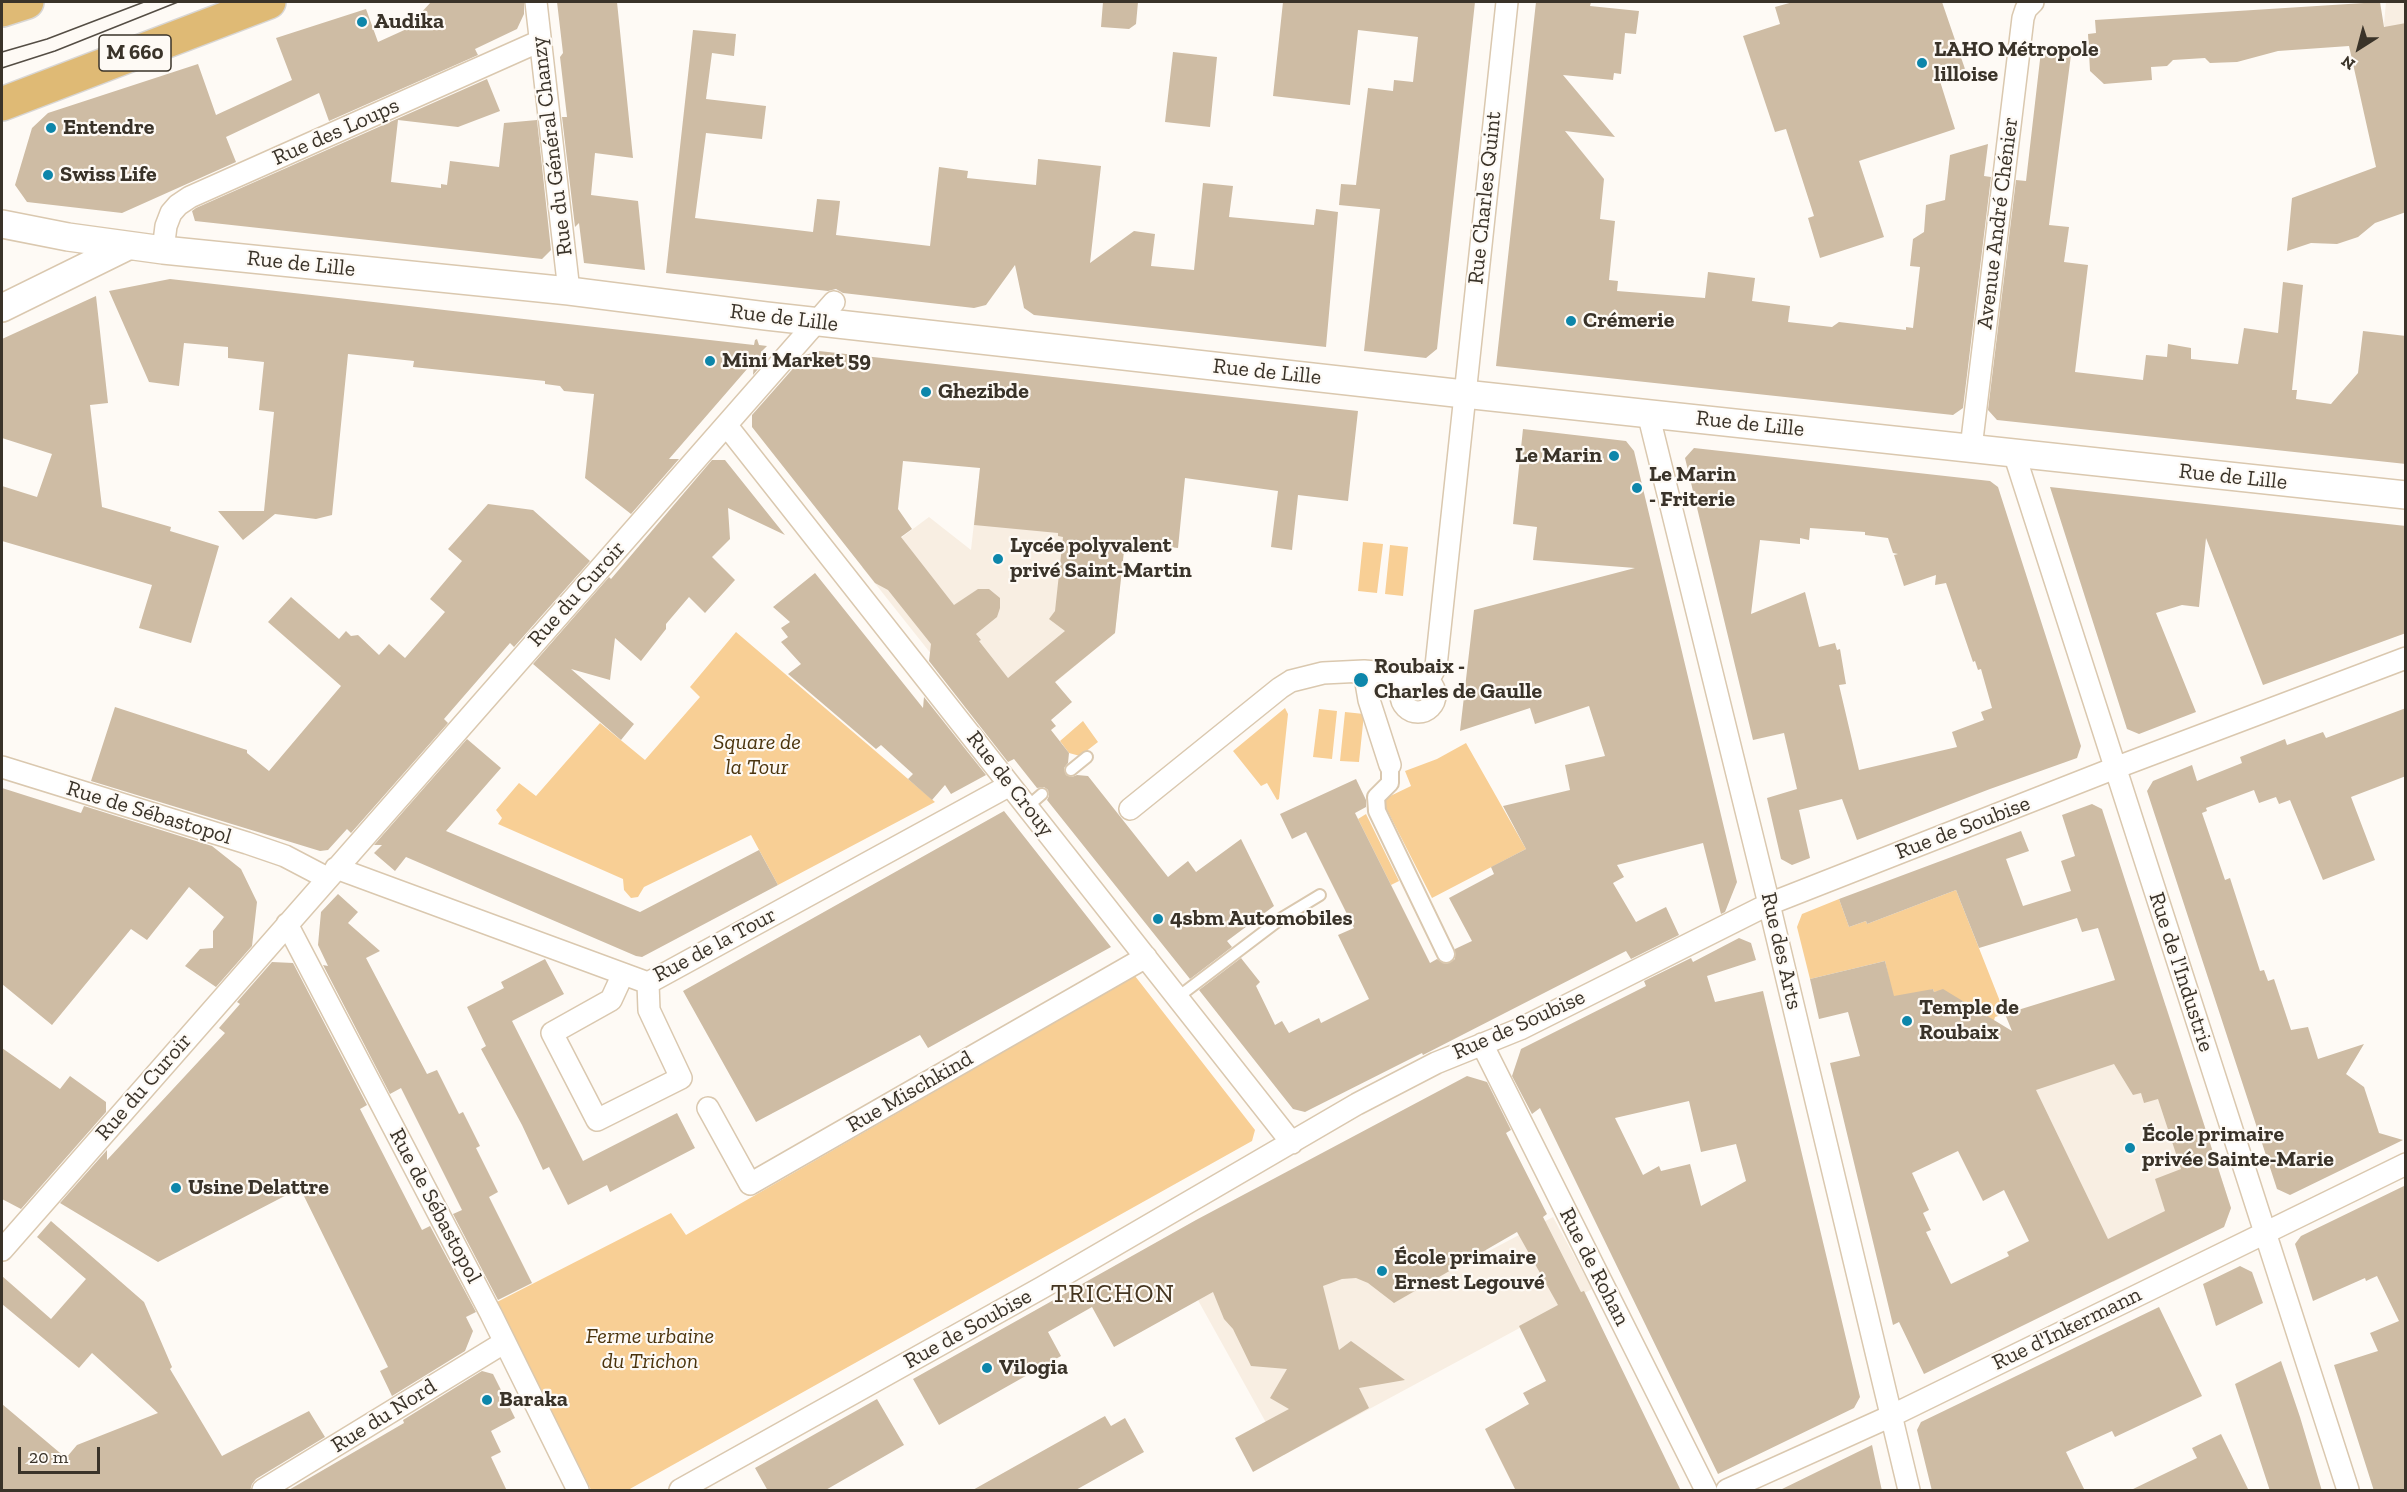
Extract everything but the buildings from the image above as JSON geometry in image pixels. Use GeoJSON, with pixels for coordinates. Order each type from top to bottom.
{"type":"FeatureCollection","features":[{"type":"Feature","properties":{"kind":"main road"},"geometry":{"type":"LineString","coordinates":[[2,10],[27,2]]}},
{"type":"Feature","properties":{"kind":"main road","name":"M 660"},"geometry":{"type":"LineString","coordinates":[[2,104],[269,2]]}},
{"type":"Feature","properties":{"kind":"street","name":"Rue du Général Chanzy"},"geometry":{"type":"LineString","coordinates":[[536,2],[569,291]]}},
{"type":"Feature","properties":{"kind":"street","name":"Rue Charles Quint"},"geometry":{"type":"LineString","coordinates":[[1364,671],[1400,674],[1420,680],[1436,666],[1507,2]]}},
{"type":"Feature","properties":{"kind":"street","name":"Avenue André Chénier"},"geometry":{"type":"LineString","coordinates":[[1971,448],[2023,18],[2032,2]]}},
{"type":"Feature","properties":{"kind":"street","name":"Rue des Loups"},"geometry":{"type":"LineString","coordinates":[[163,250],[166,226],[171,213],[190,197],[540,41]]}},
{"type":"Feature","properties":{"kind":"street","name":"Rue de Lille"},"geometry":{"type":"LineString","coordinates":[[2,224],[40,233],[163,250],[569,291],[826,312],[1465,385],[1648,413],[2406,495]]}},
{"type":"Feature","properties":{"kind":"street"},"geometry":{"type":"LineString","coordinates":[[2,308],[128,246]]}},
{"type":"Feature","properties":{"kind":"street","name":"Rue du Curoir"},"geometry":{"type":"LineString","coordinates":[[2,1250],[826,312]]}},
{"type":"Feature","properties":{"kind":"street","name":"Rue des Arts"},"geometry":{"type":"LineString","coordinates":[[1648,413],[1769,904],[1909,1491]]}},
{"type":"Feature","properties":{"kind":"street","name":"Rue de Crouy"},"geometry":{"type":"LineString","coordinates":[[727,426],[1010,785],[1035,801],[1146,957],[1292,1143]]}},
{"type":"Feature","properties":{"kind":"street","name":"Rue de l'Industrie"},"geometry":{"type":"LineString","coordinates":[[2014,453],[2348,1491]]}},
{"type":"Feature","properties":{"kind":"street","name":"Rue de Soubise"},"geometry":{"type":"LineString","coordinates":[[680,1491],[1043,1287],[1377,1094],[1449,1057],[1520,1029],[1769,904],[2115,768],[2406,658]]}},
{"type":"Feature","properties":{"kind":"street"},"geometry":{"type":"LineString","coordinates":[[1130,809],[1285,684],[1308,675],[1364,671],[1369,700],[1390,765],[1390,783],[1376,797],[1377,811],[1446,954]]}},
{"type":"Feature","properties":{"kind":"street","name":"Rue de Sébastopol"},"geometry":{"type":"LineString","coordinates":[[2,767],[247,843],[331,873]]}},
{"type":"Feature","properties":{"kind":"street","name":"Rue de la Tour"},"geometry":{"type":"LineString","coordinates":[[331,873],[648,983],[1010,785]]}},
{"type":"Feature","properties":{"kind":"street","name":"Rue de Sébastopol"},"geometry":{"type":"LineString","coordinates":[[287,924],[505,1342],[578,1491]]}},
{"type":"Feature","properties":{"kind":"street","name":"Rue Mischkind"},"geometry":{"type":"LineString","coordinates":[[708,1108],[750,1184],[1146,957]]}},
{"type":"Feature","properties":{"kind":"street"},"geometry":{"type":"LineString","coordinates":[[624,974],[611,1000],[552,1033],[597,1120],[681,1078],[649,1010],[648,983]]}},
{"type":"Feature","properties":{"kind":"street","name":"Rue de Rohan"},"geometry":{"type":"LineString","coordinates":[[1482,1044],[1706,1491]]}},
{"type":"Feature","properties":{"kind":"street","name":"Rue d'Inkermann"},"geometry":{"type":"LineString","coordinates":[[1727,1491],[1891,1416],[2406,1164]]}},
{"type":"Feature","properties":{"kind":"street","name":"Rue du Nord"},"geometry":{"type":"LineString","coordinates":[[263,1491],[505,1342]]}},
{"type":"Feature","properties":{"kind":"lane"},"geometry":{"type":"LineString","coordinates":[[1071,770],[1087,757]]}},
{"type":"Feature","properties":{"kind":"lane"},"geometry":{"type":"LineString","coordinates":[[1178,997],[1282,918],[1320,894]]}},
{"type":"Feature","properties":{"kind":"shaded area"},"geometry":{"type":"Polygon","coordinates":[[[2386,2],[2405,2],[2405,135],[2384,24],[2386,2]]]}},
{"type":"Feature","properties":{"kind":"shaded area","name":"Lycée polyvalent privé Saint-Martin"},"geometry":{"type":"Polygon","coordinates":[[[991,370],[1141,387],[1115,633],[994,733],[862,567],[929,517],[971,550],[991,370]]]}},
{"type":"Feature","properties":{"kind":"shaded area","name":"École primaire privée Sainte-Marie"},"geometry":{"type":"Polygon","coordinates":[[[2166,1006],[2231,1208],[2224,1227],[2113,1282],[2019,1054],[2166,1006]]]}},
{"type":"Feature","properties":{"kind":"shaded area","name":"École primaire Ernest Legouvé"},"geometry":{"type":"Polygon","coordinates":[[[1411,1108],[1487,1252],[1553,1217],[1592,1289],[1284,1455],[1164,1239],[1411,1108]]]}},
{"type":"Feature","properties":{"kind":"green space"},"geometry":{"type":"Polygon","coordinates":[[[1363,542],[1383,544],[1377,593],[1358,591],[1363,542]]]}},
{"type":"Feature","properties":{"kind":"green space"},"geometry":{"type":"Polygon","coordinates":[[[1390,545],[1408,547],[1403,596],[1385,594],[1390,545]]]}},
{"type":"Feature","properties":{"kind":"green space","name":"Square de la Tour"},"geometry":{"type":"Polygon","coordinates":[[[736,632],[935,802],[778,885],[751,835],[644,887],[638,897],[631,898],[624,890],[623,879],[498,824],[502,818],[496,810],[519,783],[536,796],[600,723],[645,760],[700,697],[690,687],[736,632]]]}},
{"type":"Feature","properties":{"kind":"green space"},"geometry":{"type":"Polygon","coordinates":[[[1285,708],[1288,714],[1279,799],[1277,800],[1267,783],[1261,786],[1233,751],[1285,708]]]}},
{"type":"Feature","properties":{"kind":"green space"},"geometry":{"type":"Polygon","coordinates":[[[1319,709],[1337,711],[1332,759],[1313,757],[1319,709]]]}},
{"type":"Feature","properties":{"kind":"green space"},"geometry":{"type":"Polygon","coordinates":[[[1345,712],[1364,714],[1359,762],[1340,761],[1345,712]]]}},
{"type":"Feature","properties":{"kind":"green space"},"geometry":{"type":"Polygon","coordinates":[[[1083,721],[1098,742],[1080,756],[1069,753],[1060,741],[1083,721]]]}},
{"type":"Feature","properties":{"kind":"green space"},"geometry":{"type":"Polygon","coordinates":[[[1466,743],[1526,849],[1432,898],[1382,800],[1411,786],[1405,771],[1437,759],[1466,743]]]}},
{"type":"Feature","properties":{"kind":"green space"},"geometry":{"type":"Polygon","coordinates":[[[1366,814],[1399,881],[1391,885],[1358,819],[1366,814]]]}},
{"type":"Feature","properties":{"kind":"green space"},"geometry":{"type":"Polygon","coordinates":[[[1956,890],[2005,1014],[1995,1017],[1987,1044],[1938,991],[1934,992],[1933,989],[1885,1004],[1889,979],[1885,961],[1810,979],[1797,927],[1802,914],[1839,899],[1849,927],[1866,921],[1867,924],[1956,890]]]}},
{"type":"Feature","properties":{"kind":"green space","name":"Ferme urbaine du Trichon"},"geometry":{"type":"Polygon","coordinates":[[[1135,976],[1255,1130],[1252,1141],[628,1490],[591,1490],[497,1302],[671,1213],[686,1235],[1135,976]]]}},
{"type":"Feature","properties":{"kind":"tram line"},"geometry":{"type":"LineString","coordinates":[[2,52],[47,39],[144,2]]}},
{"type":"Feature","properties":{"kind":"tram line"},"geometry":{"type":"LineString","coordinates":[[2,68],[55,51],[178,2]]}},
{"type":"Feature","properties":{"kind":"place","name":"Audika"},"geometry":{"type":"Point","coordinates":[362,22]}},
{"type":"Feature","properties":{"kind":"place","name":"LAHO Métropole lilloise"},"geometry":{"type":"Point","coordinates":[1922,63]}},
{"type":"Feature","properties":{"kind":"place","name":"Entendre"},"geometry":{"type":"Point","coordinates":[51,128]}},
{"type":"Feature","properties":{"kind":"place","name":"Swiss Life"},"geometry":{"type":"Point","coordinates":[48,175]}},
{"type":"Feature","properties":{"kind":"place","name":"Crémerie"},"geometry":{"type":"Point","coordinates":[1571,321]}},
{"type":"Feature","properties":{"kind":"place","name":"Mini Market 59"},"geometry":{"type":"Point","coordinates":[710,361]}},
{"type":"Feature","properties":{"kind":"place","name":"Ghezibde"},"geometry":{"type":"Point","coordinates":[926,392]}},
{"type":"Feature","properties":{"kind":"place","name":"Le Marin"},"geometry":{"type":"Point","coordinates":[1614,456]}},
{"type":"Feature","properties":{"kind":"place","name":"Le Marin - Friterie"},"geometry":{"type":"Point","coordinates":[1637,488]}},
{"type":"Feature","properties":{"kind":"place","name":"Lycée polyvalent privé Saint-Martin"},"geometry":{"type":"Point","coordinates":[998,559]}},
{"type":"Feature","properties":{"kind":"place","name":"Roubaix - Charles de Gaulle"},"geometry":{"type":"Point","coordinates":[1361,680]}},
{"type":"Feature","properties":{"kind":"place","name":"4sbm Automobiles"},"geometry":{"type":"Point","coordinates":[1158,919]}},
{"type":"Feature","properties":{"kind":"place","name":"Temple de Roubaix"},"geometry":{"type":"Point","coordinates":[1907,1021]}},
{"type":"Feature","properties":{"kind":"place","name":"École primaire privée Sainte-Marie"},"geometry":{"type":"Point","coordinates":[2130,1148]}},
{"type":"Feature","properties":{"kind":"place","name":"Usine Delattre"},"geometry":{"type":"Point","coordinates":[176,1188]}},
{"type":"Feature","properties":{"kind":"place","name":"École primaire Ernest Legouvé"},"geometry":{"type":"Point","coordinates":[1382,1271]}},
{"type":"Feature","properties":{"kind":"place","name":"Vilogia"},"geometry":{"type":"Point","coordinates":[987,1368]}},
{"type":"Feature","properties":{"kind":"place","name":"Baraka"},"geometry":{"type":"Point","coordinates":[487,1400]}},
{"type":"Feature","properties":{"kind":"district","name":"TRICHON"},"geometry":{"type":"Point","coordinates":[1113,1295]}}]}
